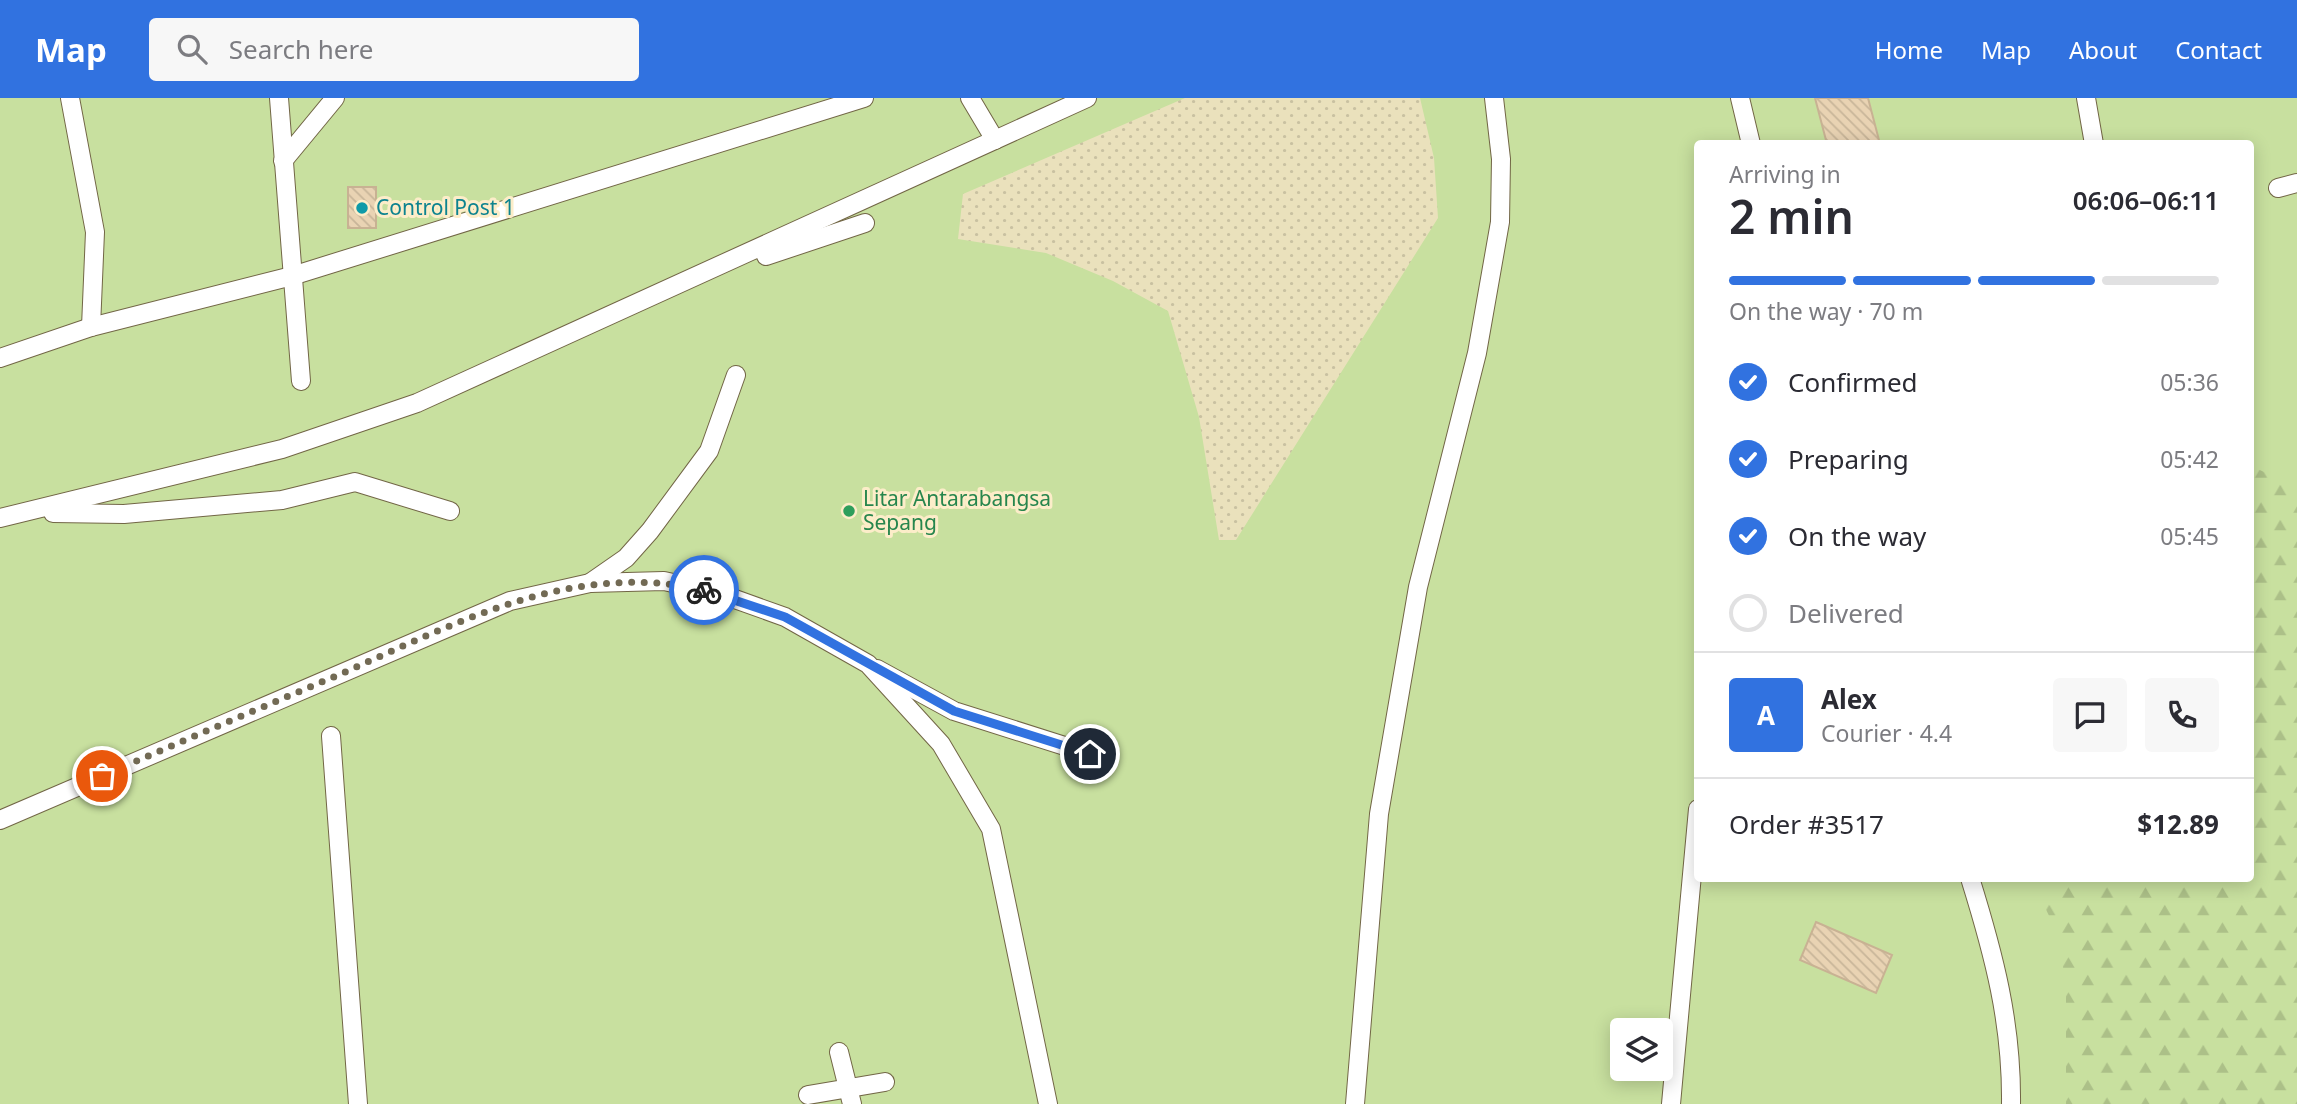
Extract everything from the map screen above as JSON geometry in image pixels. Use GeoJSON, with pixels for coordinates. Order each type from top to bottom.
{"type":"FeatureCollection","features":[{"type":"Feature","properties":{"kind":"lane"},"geometry":{"type":"LineString","coordinates":[[70,98],[95,232],[91,327]]}},
{"type":"Feature","properties":{"kind":"lane"},"geometry":{"type":"LineString","coordinates":[[279,98],[302,381]]}},
{"type":"Feature","properties":{"kind":"lane"},"geometry":{"type":"LineString","coordinates":[[283,161],[335,98]]}},
{"type":"Feature","properties":{"kind":"lane"},"geometry":{"type":"LineString","coordinates":[[0,358],[91,327],[292,276],[864,98]]}},
{"type":"Feature","properties":{"kind":"lane"},"geometry":{"type":"LineString","coordinates":[[970,98],[995,140]]}},
{"type":"Feature","properties":{"kind":"lane"},"geometry":{"type":"LineString","coordinates":[[0,518],[282,449],[417,403],[1087,98]]}},
{"type":"Feature","properties":{"kind":"lane"},"geometry":{"type":"LineString","coordinates":[[1355,1104],[1378,814],[1418,587],[1477,353],[1500,222],[1502,159],[1494,98]]}},
{"type":"Feature","properties":{"kind":"lane"},"geometry":{"type":"LineString","coordinates":[[1740,98],[1750,140]]}},
{"type":"Feature","properties":{"kind":"lane"},"geometry":{"type":"LineString","coordinates":[[2086,98],[2093,140]]}},
{"type":"Feature","properties":{"kind":"lane"},"geometry":{"type":"LineString","coordinates":[[2278,188],[2297,183]]}},
{"type":"Feature","properties":{"kind":"lane"},"geometry":{"type":"LineString","coordinates":[[683,283],[865,223]]}},
{"type":"Feature","properties":{"kind":"lane"},"geometry":{"type":"LineString","coordinates":[[590,583],[626,558],[650,531],[709,451],[736,375]]}},
{"type":"Feature","properties":{"kind":"lane"},"geometry":{"type":"LineString","coordinates":[[28,513],[124,514],[282,500],[355,482],[450,511]]}},
{"type":"Feature","properties":{"kind":"lane"},"geometry":{"type":"LineString","coordinates":[[0,820],[510,601],[590,583],[664,581],[718,593],[785,617],[954,711],[1090,754]]}},
{"type":"Feature","properties":{"kind":"lane"},"geometry":{"type":"LineString","coordinates":[[868,664],[941,744],[991,829],[1048,1104]]}},
{"type":"Feature","properties":{"kind":"lane"},"geometry":{"type":"LineString","coordinates":[[331,736],[358,1104]]}},
{"type":"Feature","properties":{"kind":"lane"},"geometry":{"type":"LineString","coordinates":[[1671,1104],[1694,853]]}},
{"type":"Feature","properties":{"kind":"lane"},"geometry":{"type":"LineString","coordinates":[[1971,882],[1997,965],[2007,1021],[2011,1104]]}},
{"type":"Feature","properties":{"kind":"lane"},"geometry":{"type":"LineString","coordinates":[[839,1052],[850,1095]]}},
{"type":"Feature","properties":{"kind":"lane"},"geometry":{"type":"LineString","coordinates":[[808,1095],[850,1095],[885,1082]]}},
{"type":"Feature","properties":{"kind":"green space","name":"Litar Antarabangsa Sepang"},"geometry":{"type":"Polygon","coordinates":[[[0,98],[2297,98],[2297,1104],[0,1104],[0,98]]]}},
{"type":"Feature","properties":{"kind":"green space"},"geometry":{"type":"Polygon","coordinates":[[[2254,467],[2297,487],[2297,1104],[2066,1104],[2066,985],[2057,932],[2032,882],[2254,882],[2254,467]]]}},
{"type":"Feature","properties":{"kind":"sand"},"geometry":{"type":"Polygon","coordinates":[[[1185,98],[1420,98],[1434,158],[1438,218],[1236,540],[1219,540],[1199,417],[1168,311],[1113,281],[1046,253],[958,239],[963,194],[1185,98]]]}},
{"type":"Feature","properties":{"kind":"building"},"geometry":{"type":"Polygon","coordinates":[[[1815,98],[1868,98],[1879,140],[1826,140],[1815,98]]]}},
{"type":"Feature","properties":{"kind":"building","name":"Control Post 1"},"geometry":{"type":"Polygon","coordinates":[[[348,187],[376,187],[376,228],[348,228],[348,187]]]}},
{"type":"Feature","properties":{"kind":"building"},"geometry":{"type":"Polygon","coordinates":[[[1816,922],[1892,955],[1876,993],[1800,960],[1816,922]]]}},
{"type":"Feature","properties":{"kind":"way so far"},"geometry":{"type":"LineString","coordinates":[[102,776],[510,601],[590,583],[664,581],[704,590]]}},
{"type":"Feature","properties":{"kind":"place","name":"Control Post 1"},"geometry":{"type":"Point","coordinates":[362,208]}},
{"type":"Feature","properties":{"kind":"place","name":"Litar Antarabangsa Sepang"},"geometry":{"type":"Point","coordinates":[849,511]}},
{"type":"Feature","properties":{"kind":"route"},"geometry":{"type":"LineString","coordinates":[[704,590],[785,617],[954,711],[1090,754]]}}]}
